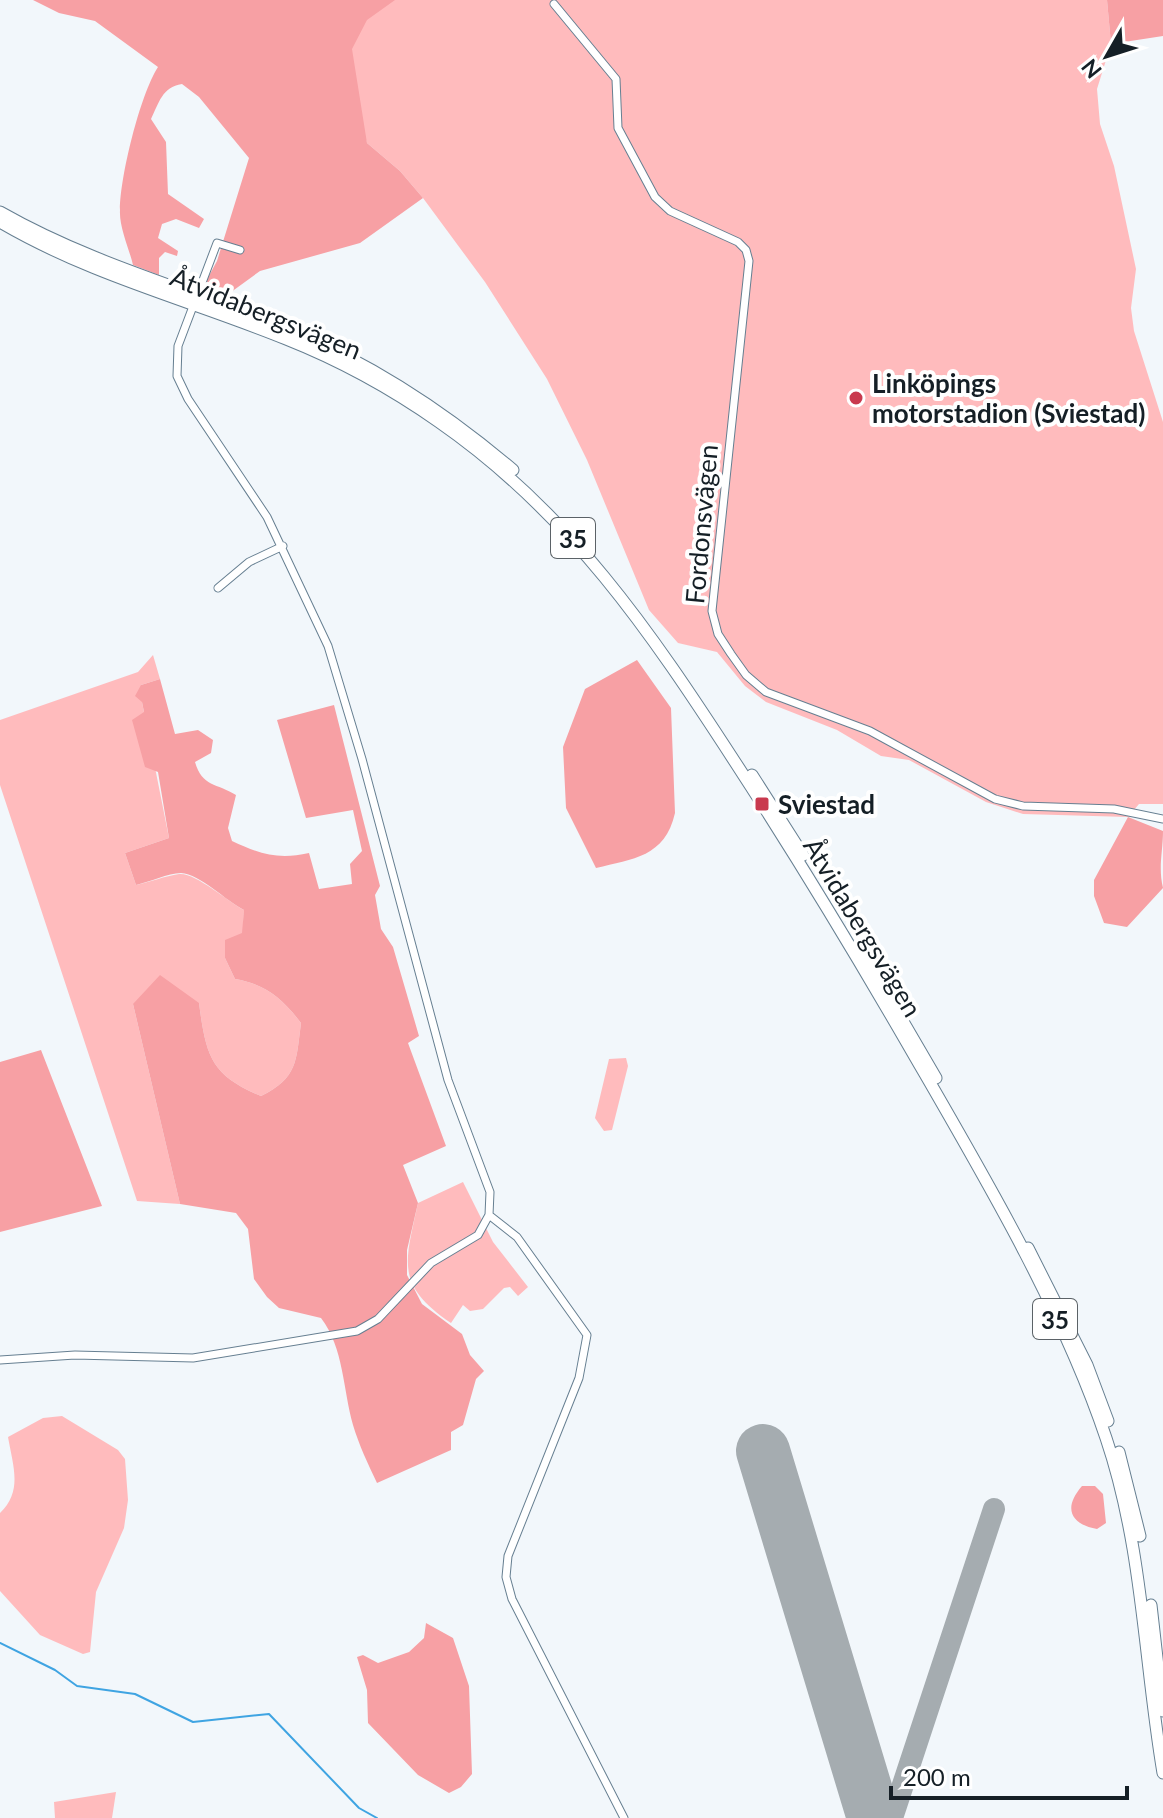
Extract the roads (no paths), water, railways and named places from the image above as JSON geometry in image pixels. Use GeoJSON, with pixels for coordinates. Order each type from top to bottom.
{"type":"FeatureCollection","features":[{"type":"Feature","properties":{"kind":"main road","name":"Åtvidabergsvägen"},"geometry":{"type":"LineString","coordinates":[[0,212],[91,258],[333,360],[413,405],[520,485],[593,560],[635,612],[706,717],[827,908],[913,1053],[1003,1216],[1080,1368],[1106,1438],[1132,1537],[1163,1773]]}},
{"type":"Feature","properties":{"kind":"main road","name":"Åtvidabergsvägen"},"geometry":{"type":"LineString","coordinates":[[0,222],[77,262],[338,352],[405,389],[456,424],[525,480],[581,535],[622,583],[769,800],[898,1011],[1009,1213],[1087,1365],[1133,1502],[1147,1579],[1163,1711]]}},
{"type":"Feature","properties":{"kind":"street","name":"Fordonsvägen"},"geometry":{"type":"LineString","coordinates":[[554,4],[616,79],[618,128],[655,197],[670,211],[738,242],[746,250],[749,261],[712,611],[718,634],[746,675],[766,692],[870,731],[1008,804],[1114,809],[1163,819]]}},
{"type":"Feature","properties":{"kind":"street"},"geometry":{"type":"LineString","coordinates":[[0,1360],[75,1355],[193,1358],[357,1331],[378,1319],[431,1263],[470,1242],[489,1215],[487,1180],[448,1080],[342,689],[318,620],[283,546],[246,482],[181,388],[176,355],[217,243],[240,250]]}},
{"type":"Feature","properties":{"kind":"street"},"geometry":{"type":"LineString","coordinates":[[218,588],[249,562],[283,546]]}},
{"type":"Feature","properties":{"kind":"street"},"geometry":{"type":"LineString","coordinates":[[489,1215],[523,1244],[587,1335],[579,1378],[508,1556],[506,1577],[512,1599],[624,1818]]}},
{"type":"Feature","properties":{"kind":"waterway"},"geometry":{"type":"LineString","coordinates":[[0,1643],[55,1670],[77,1686],[135,1694],[193,1722],[269,1714],[359,1808],[377,1818]]}},
{"type":"Feature","properties":{"kind":"place","name":"Linköpings motorstadion (Sviestad)"},"geometry":{"type":"Point","coordinates":[856,398]}},
{"type":"Feature","properties":{"kind":"place","name":"Sviestad"},"geometry":{"type":"Point","coordinates":[762,804]}}]}
